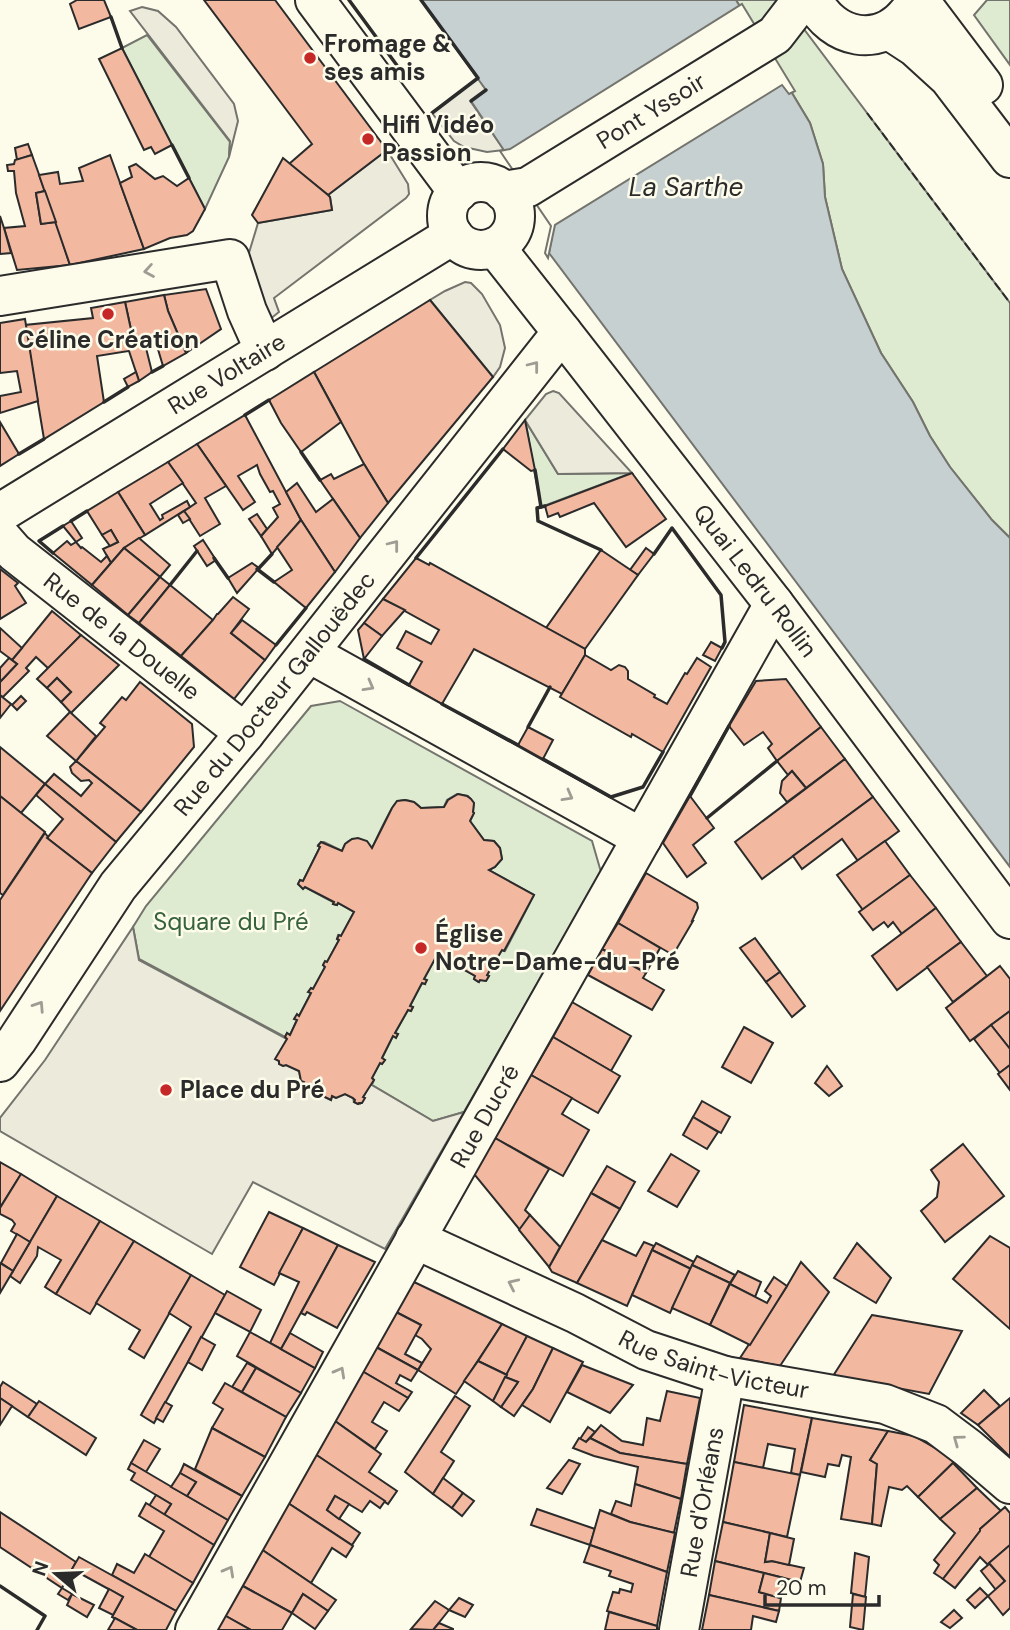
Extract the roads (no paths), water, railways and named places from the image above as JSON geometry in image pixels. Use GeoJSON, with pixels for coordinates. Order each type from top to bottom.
{"type":"FeatureCollection","features":[{"type":"Feature","properties":{"kind":"street"},"geometry":{"type":"LineString","coordinates":[[315,0],[457,192]]}},
{"type":"Feature","properties":{"kind":"street"},"geometry":{"type":"LineString","coordinates":[[902,38],[905,16],[917,0],[1010,120]]}},
{"type":"Feature","properties":{"kind":"street"},"geometry":{"type":"LineString","coordinates":[[804,18],[858,35],[902,38],[950,78],[1010,158]]}},
{"type":"Feature","properties":{"kind":"street","name":"Pont Yssoir"},"geometry":{"type":"LineString","coordinates":[[515,196],[804,18]]}},
{"type":"Feature","properties":{"kind":"street"},"geometry":{"type":"LineString","coordinates":[[490,183],[515,196],[514,223],[510,234],[504,242],[495,247],[472,249],[463,245],[449,228],[449,205],[457,192],[468,185],[490,183]]}},
{"type":"Feature","properties":{"kind":"street","name":"Rue Voltaire"},"geometry":{"type":"LineString","coordinates":[[0,513],[453,235]]}},
{"type":"Feature","properties":{"kind":"street","name":"Quai Ledru Rollin"},"geometry":{"type":"LineString","coordinates":[[495,247],[774,604],[1010,919]]}},
{"type":"Feature","properties":{"kind":"street"},"geometry":{"type":"LineString","coordinates":[[0,296],[230,259],[247,312],[265,351]]}},
{"type":"Feature","properties":{"kind":"street","name":"Rue du Docteur Gallouëdec"},"geometry":{"type":"LineString","coordinates":[[0,1062],[18,1040],[118,886],[245,733],[562,332]]}},
{"type":"Feature","properties":{"kind":"street","name":"Rue de la Douelle"},"geometry":{"type":"LineString","coordinates":[[0,536],[13,552],[245,733]]}},
{"type":"Feature","properties":{"kind":"street","name":"Rue Ducré"},"geometry":{"type":"LineString","coordinates":[[195,1630],[774,604]]}},
{"type":"Feature","properties":{"kind":"street"},"geometry":{"type":"LineString","coordinates":[[309,653],[642,838]]}},
{"type":"Feature","properties":{"kind":"street","name":"Rue Saint-Victeur"},"geometry":{"type":"LineString","coordinates":[[414,1240],[575,1313],[646,1350],[725,1376],[886,1404],[936,1424],[1010,1484]]}},
{"type":"Feature","properties":{"kind":"street","name":"Rue d'Orléans"},"geometry":{"type":"LineString","coordinates":[[679,1630],[725,1376]]}},
{"type":"Feature","properties":{"kind":"water","name":"La Sarthe"},"geometry":{"type":"Polygon","coordinates":[[[421,0],[736,0],[810,123],[823,164],[825,197],[842,269],[881,353],[950,467],[992,520],[1010,538],[1010,867],[549,253],[554,225],[471,101],[486,90],[421,0]]]}},
{"type":"Feature","properties":{"kind":"place","name":"Fromage & ses amis"},"geometry":{"type":"Point","coordinates":[310,58]}},
{"type":"Feature","properties":{"kind":"place","name":"Hifi Vidéo Passion"},"geometry":{"type":"Point","coordinates":[368,139]}},
{"type":"Feature","properties":{"kind":"place","name":"Céline Création"},"geometry":{"type":"Point","coordinates":[108,314]}},
{"type":"Feature","properties":{"kind":"place","name":"Église Notre-Dame-du-Pré"},"geometry":{"type":"Point","coordinates":[421,948]}},
{"type":"Feature","properties":{"kind":"place","name":"Place du Pré"},"geometry":{"type":"Point","coordinates":[166,1090]}},
{"type":"Feature","properties":{"kind":"park label","name":"Square du Pré"},"geometry":{"type":"Point","coordinates":[231,922]}}]}
